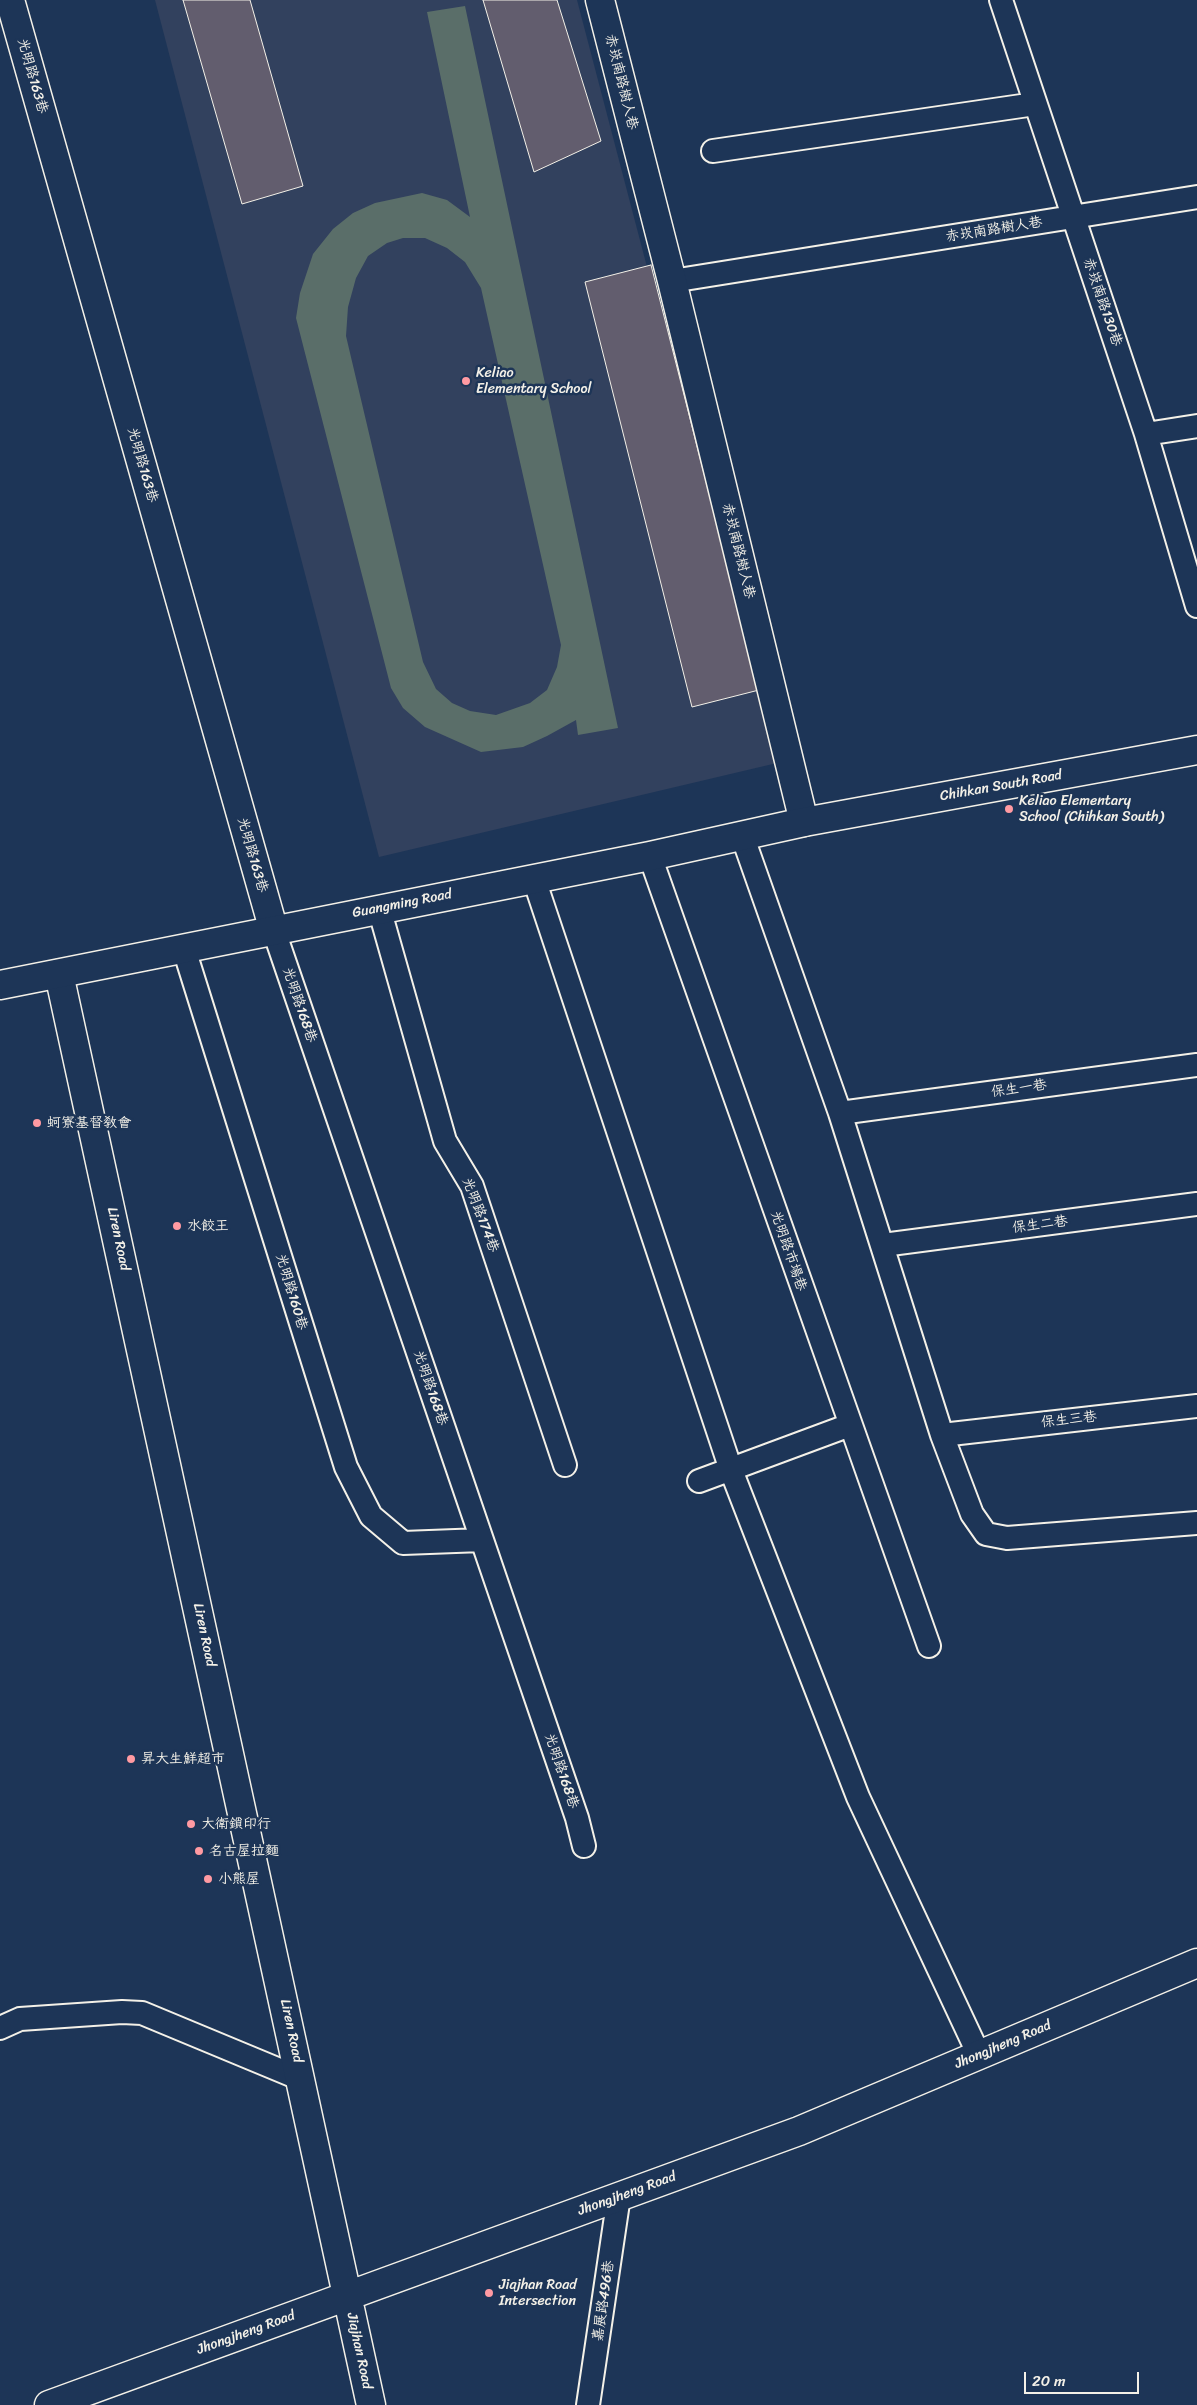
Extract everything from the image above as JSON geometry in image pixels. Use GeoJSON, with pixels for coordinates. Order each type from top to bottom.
{"type":"FeatureCollection","features":[{"type":"Feature","properties":{"kind":"street","name":"光明路163巷"},"geometry":{"type":"LineString","coordinates":[[10,0],[274,930]]}},
{"type":"Feature","properties":{"kind":"street","name":"赤崁南路樹人巷"},"geometry":{"type":"LineString","coordinates":[[600,0],[672,281],[804,822]]}},
{"type":"Feature","properties":{"kind":"street","name":"Chihkan South Road"},"geometry":{"type":"LineString","coordinates":[[804,822],[1197,750]]}},
{"type":"Feature","properties":{"kind":"street","name":"Guangming Road"},"geometry":{"type":"LineString","coordinates":[[0,985],[379,908],[650,856],[804,822]]}},
{"type":"Feature","properties":{"kind":"street","name":"Liren Road"},"geometry":{"type":"LineString","coordinates":[[59,974],[302,2079],[347,2297]]}},
{"type":"Feature","properties":{"kind":"street","name":"Jhongjheng Road"},"geometry":{"type":"LineString","coordinates":[[49,2405],[799,2131],[1197,1963]]}},
{"type":"Feature","properties":{"kind":"street","name":"Jiajhan Road"},"geometry":{"type":"LineString","coordinates":[[347,2297],[371,2405]]}},
{"type":"Feature","properties":{"kind":"lane","name":"赤崁南路130巷"},"geometry":{"type":"LineString","coordinates":[[1001,0],[1146,434],[1197,606]]}},
{"type":"Feature","properties":{"kind":"lane"},"geometry":{"type":"LineString","coordinates":[[713,150],[1035,104]]}},
{"type":"Feature","properties":{"kind":"lane","name":"赤崁南路樹人巷"},"geometry":{"type":"LineString","coordinates":[[672,281],[1197,197]]}},
{"type":"Feature","properties":{"kind":"lane"},"geometry":{"type":"LineString","coordinates":[[1146,434],[1197,426]]}},
{"type":"Feature","properties":{"kind":"lane"},"geometry":{"type":"LineString","coordinates":[[742,835],[840,1113],[942,1434],[972,1514],[986,1534],[1008,1538],[1197,1523]]}},
{"type":"Feature","properties":{"kind":"lane","name":"光明路市場巷"},"geometry":{"type":"LineString","coordinates":[[650,856],[929,1646]]}},
{"type":"Feature","properties":{"kind":"lane"},"geometry":{"type":"LineString","coordinates":[[534,878],[730,1470],[858,1797],[979,2055]]}},
{"type":"Feature","properties":{"kind":"lane","name":"光明路174巷"},"geometry":{"type":"LineString","coordinates":[[379,908],[445,1141],[472,1186],[565,1465]]}},
{"type":"Feature","properties":{"kind":"lane","name":"光明路168巷"},"geometry":{"type":"LineString","coordinates":[[274,930],[584,1846]]}},
{"type":"Feature","properties":{"kind":"lane","name":"光明路160巷"},"geometry":{"type":"LineString","coordinates":[[184,949],[346,1467],[371,1516],[403,1543],[482,1540]]}},
{"type":"Feature","properties":{"kind":"lane","name":"保生一巷"},"geometry":{"type":"LineString","coordinates":[[840,1113],[1197,1065]]}},
{"type":"Feature","properties":{"kind":"lane","name":"保生二巷"},"geometry":{"type":"LineString","coordinates":[[883,1245],[1197,1204]]}},
{"type":"Feature","properties":{"kind":"lane","name":"保生三巷"},"geometry":{"type":"LineString","coordinates":[[942,1434],[1197,1406]]}},
{"type":"Feature","properties":{"kind":"lane"},"geometry":{"type":"LineString","coordinates":[[699,1481],[850,1425]]}},
{"type":"Feature","properties":{"kind":"lane"},"geometry":{"type":"LineString","coordinates":[[0,2028],[20,2020],[122,2012],[142,2013],[302,2079]]}},
{"type":"Feature","properties":{"kind":"lane","name":"嘉展路496巷"},"geometry":{"type":"LineString","coordinates":[[588,2405],[619,2196]]}},
{"type":"Feature","properties":{"kind":"shaded area","name":"Keliao Elementary School"},"geometry":{"type":"Polygon","coordinates":[[[155,0],[577,0],[777,763],[379,857],[155,0]]]}},
{"type":"Feature","properties":{"kind":"green space"},"geometry":{"type":"Polygon","coordinates":[[[465,6],[618,728],[578,735],[576,720],[523,747],[481,752],[425,727],[403,708],[391,688],[296,318],[300,293],[313,254],[333,229],[353,213],[375,203],[422,193],[447,200],[470,217],[427,12],[465,6]],[[403,238],[387,243],[368,256],[356,278],[348,307],[346,336],[423,662],[436,689],[452,703],[470,711],[496,715],[530,703],[547,690],[557,667],[561,645],[481,288],[465,262],[447,248],[425,238],[403,238]]]}},
{"type":"Feature","properties":{"kind":"building"},"geometry":{"type":"Polygon","coordinates":[[[183,0],[250,0],[303,186],[242,204],[183,0]]]}},
{"type":"Feature","properties":{"kind":"building"},"geometry":{"type":"Polygon","coordinates":[[[483,0],[557,0],[601,141],[534,172],[483,0]]]}},
{"type":"Feature","properties":{"kind":"building"},"geometry":{"type":"Polygon","coordinates":[[[651,265],[759,690],[692,707],[585,282],[651,265]]]}},
{"type":"Feature","properties":{"kind":"place","name":"Keliao Elementary School"},"geometry":{"type":"Point","coordinates":[466,381]}},
{"type":"Feature","properties":{"kind":"place","name":"Keliao Elementary School (Chihkan South)"},"geometry":{"type":"Point","coordinates":[1009,809]}},
{"type":"Feature","properties":{"kind":"place","name":"蚵寮基督教會"},"geometry":{"type":"Point","coordinates":[37,1123]}},
{"type":"Feature","properties":{"kind":"place","name":"水餃王"},"geometry":{"type":"Point","coordinates":[177,1226]}},
{"type":"Feature","properties":{"kind":"place","name":"昇大生鮮超市"},"geometry":{"type":"Point","coordinates":[131,1759]}},
{"type":"Feature","properties":{"kind":"place","name":"大衛鎖印行"},"geometry":{"type":"Point","coordinates":[191,1824]}},
{"type":"Feature","properties":{"kind":"place","name":"名古屋拉麵"},"geometry":{"type":"Point","coordinates":[199,1851]}},
{"type":"Feature","properties":{"kind":"place","name":"小熊屋"},"geometry":{"type":"Point","coordinates":[208,1879]}},
{"type":"Feature","properties":{"kind":"place","name":"Jiajhan Road Intersection"},"geometry":{"type":"Point","coordinates":[489,2293]}}]}
